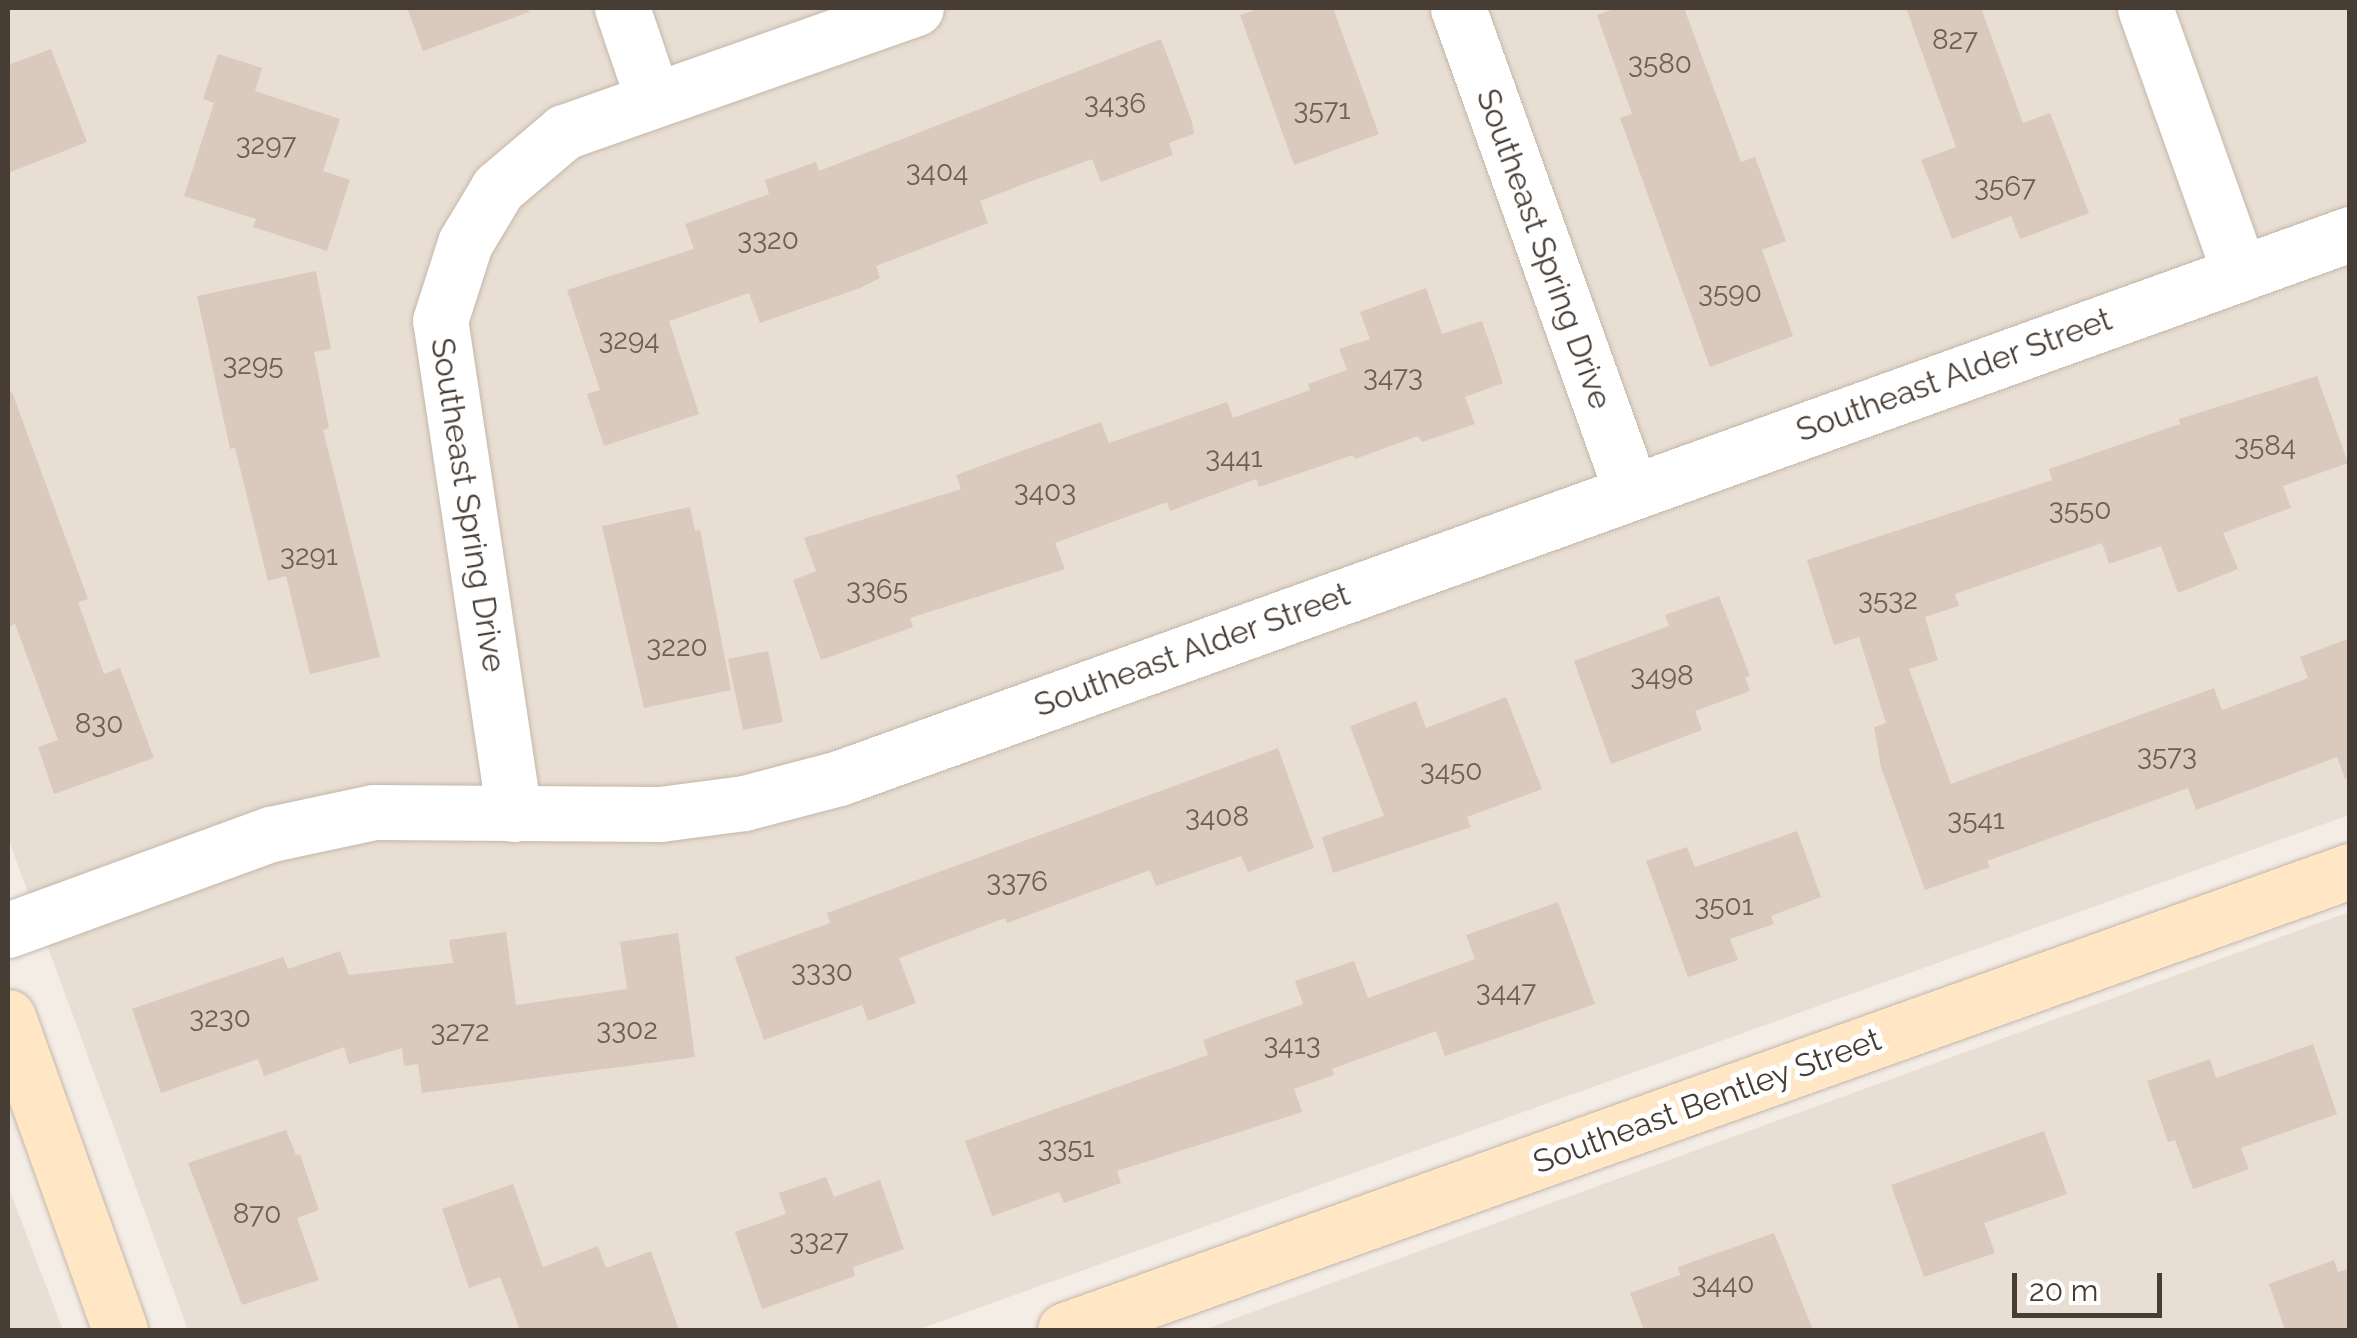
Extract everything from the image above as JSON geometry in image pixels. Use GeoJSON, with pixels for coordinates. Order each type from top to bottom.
{"type":"FeatureCollection","features":[{"type":"Feature","properties":{"kind":"street"},"geometry":{"type":"LineString","coordinates":[[622,8],[654,100]]}},
{"type":"Feature","properties":{"kind":"street","name":"Southeast Spring Drive"},"geometry":{"type":"LineString","coordinates":[[514,814],[440,321],[465,242],[498,188],[564,132],[916,8]]}},
{"type":"Feature","properties":{"kind":"street","name":"Southeast Spring Drive"},"geometry":{"type":"LineString","coordinates":[[1458,8],[1630,490]]}},
{"type":"Feature","properties":{"kind":"street"},"geometry":{"type":"LineString","coordinates":[[2146,8],[2240,273]]}},
{"type":"Feature","properties":{"kind":"street","name":"Southeast Alder Street"},"geometry":{"type":"LineString","coordinates":[[8,930],[290,830],[374,812],[660,814],[744,803],[838,778],[2350,234]]}},
{"type":"Feature","properties":{"kind":"street","name":"Southeast Bentley Street"},"geometry":{"type":"LineString","coordinates":[[1065,1330],[2350,871]]}},
{"type":"Feature","properties":{"kind":"street"},"geometry":{"type":"LineString","coordinates":[[8,1017],[120,1330]]}},
{"type":"Feature","properties":{"kind":"shaded area"},"geometry":{"type":"Polygon","coordinates":[[[8,8],[2349,8],[2349,815],[917,1330],[188,1330],[8,838],[8,8]]]}},
{"type":"Feature","properties":{"kind":"shaded area"},"geometry":{"type":"Polygon","coordinates":[[[2349,912],[2349,1330],[1203,1330],[2349,912]]]}},
{"type":"Feature","properties":{"kind":"shaded area"},"geometry":{"type":"Polygon","coordinates":[[[8,1186],[63,1330],[8,1330],[8,1186]]]}},
{"type":"Feature","properties":{"kind":"building"},"geometry":{"type":"Polygon","coordinates":[[[407,8],[528,8],[529,12],[423,51],[407,8]]]}},
{"type":"Feature","properties":{"kind":"building"},"geometry":{"type":"Polygon","coordinates":[[[1262,8],[1333,8],[1379,134],[1294,165],[1240,15],[1262,8]]]}},
{"type":"Feature","properties":{"kind":"building"},"geometry":{"type":"Polygon","coordinates":[[[1617,8],[1684,8],[1741,162],[1755,157],[1786,241],[1762,250],[1793,336],[1710,367],[1620,118],[1632,114],[1597,15],[1617,8]]]}},
{"type":"Feature","properties":{"kind":"building"},"geometry":{"type":"Polygon","coordinates":[[[1906,8],[1981,8],[2023,123],[2050,113],[2089,213],[2020,239],[2011,216],[1952,239],[1921,160],[1956,147],[1906,8]]]}},
{"type":"Feature","properties":{"kind":"building"},"geometry":{"type":"Polygon","coordinates":[[[1161,39],[1194,134],[1169,143],[1173,155],[1101,182],[1092,159],[980,201],[988,223],[876,266],[880,278],[860,288],[760,323],[749,293],[669,321],[699,414],[604,446],[587,394],[600,390],[567,290],[694,249],[685,224],[769,194],[765,180],[816,162],[819,171],[1161,39]]]}},
{"type":"Feature","properties":{"kind":"building"},"geometry":{"type":"Polygon","coordinates":[[[51,49],[87,142],[8,173],[8,65],[51,49]]]}},
{"type":"Feature","properties":{"kind":"building"},"geometry":{"type":"Polygon","coordinates":[[[218,54],[262,68],[255,91],[340,119],[323,171],[350,180],[327,251],[253,227],[256,219],[184,196],[214,103],[203,99],[218,54]]]}},
{"type":"Feature","properties":{"kind":"building"},"geometry":{"type":"Polygon","coordinates":[[[316,271],[331,349],[314,352],[329,428],[323,430],[380,657],[310,674],[286,576],[268,581],[235,448],[230,449],[197,296],[316,271]]]}},
{"type":"Feature","properties":{"kind":"building"},"geometry":{"type":"Polygon","coordinates":[[[1426,288],[1442,334],[1482,321],[1503,383],[1465,397],[1475,424],[1422,442],[1418,436],[1259,487],[1256,479],[1170,511],[1167,502],[1055,543],[1065,569],[910,618],[913,627],[821,660],[793,580],[816,571],[804,538],[961,489],[956,475],[1101,422],[1109,443],[1227,402],[1233,418],[1310,390],[1308,384],[1347,370],[1339,349],[1370,339],[1360,312],[1426,288]]]}},
{"type":"Feature","properties":{"kind":"building"},"geometry":{"type":"Polygon","coordinates":[[[2317,376],[2348,463],[2283,486],[2291,508],[2223,533],[2238,569],[2178,593],[2161,546],[2109,564],[2102,543],[1955,594],[1959,606],[1925,617],[1938,660],[1909,669],[1951,784],[2214,688],[2222,710],[2308,678],[2300,657],[2350,638],[2350,778],[2345,779],[2337,757],[2196,810],[2188,788],[1987,861],[1990,867],[1925,890],[1881,767],[1874,727],[1886,723],[1859,637],[1834,645],[1807,560],[2052,480],[2049,469],[2180,424],[2179,419],[2317,376]]]}},
{"type":"Feature","properties":{"kind":"building"},"geometry":{"type":"Polygon","coordinates":[[[12,392],[88,599],[78,602],[104,674],[120,668],[154,758],[54,794],[38,747],[58,740],[15,624],[8,627],[8,393],[12,392]]]}},
{"type":"Feature","properties":{"kind":"building"},"geometry":{"type":"Polygon","coordinates":[[[690,507],[695,531],[700,530],[731,690],[644,708],[602,526],[690,507]]]}},
{"type":"Feature","properties":{"kind":"building"},"geometry":{"type":"Polygon","coordinates":[[[1719,596],[1750,676],[1745,677],[1750,691],[1695,711],[1702,730],[1611,764],[1574,661],[1669,626],[1665,615],[1719,596]]]}},
{"type":"Feature","properties":{"kind":"building"},"geometry":{"type":"Polygon","coordinates":[[[768,651],[783,722],[743,730],[728,659],[768,651]]]}},
{"type":"Feature","properties":{"kind":"building"},"geometry":{"type":"Polygon","coordinates":[[[1506,697],[1542,789],[1467,817],[1471,827],[1333,873],[1322,837],[1384,816],[1350,726],[1416,701],[1426,728],[1506,697]]]}},
{"type":"Feature","properties":{"kind":"building"},"geometry":{"type":"Polygon","coordinates":[[[1278,748],[1314,848],[1248,872],[1241,856],[1156,886],[1150,870],[1007,923],[1005,918],[899,958],[916,1003],[868,1021],[862,1005],[764,1040],[735,957],[830,923],[827,913],[1278,748]]]}},
{"type":"Feature","properties":{"kind":"building"},"geometry":{"type":"Polygon","coordinates":[[[1797,831],[1821,897],[1771,916],[1774,924],[1730,939],[1738,960],[1688,977],[1646,861],[1687,847],[1695,867],[1797,831]]]}},
{"type":"Feature","properties":{"kind":"building"},"geometry":{"type":"Polygon","coordinates":[[[1558,902],[1595,1004],[1445,1056],[1436,1031],[1332,1069],[1334,1075],[1294,1089],[1302,1112],[1117,1171],[1121,1183],[1064,1203],[1059,1192],[992,1216],[965,1141],[1208,1055],[1203,1040],[1303,1004],[1295,981],[1354,961],[1368,998],[1475,959],[1466,935],[1558,902]]]}},
{"type":"Feature","properties":{"kind":"building"},"geometry":{"type":"Polygon","coordinates":[[[506,932],[516,1005],[627,989],[620,942],[678,933],[695,1057],[422,1093],[418,1064],[404,1066],[402,1048],[349,1064],[344,1047],[264,1076],[258,1059],[161,1093],[132,1009],[283,957],[288,969],[340,951],[349,975],[453,963],[449,940],[506,932]]]}},
{"type":"Feature","properties":{"kind":"building"},"geometry":{"type":"Polygon","coordinates":[[[2313,1044],[2337,1114],[2241,1148],[2249,1169],[2193,1189],[2175,1140],[2168,1142],[2147,1081],[2210,1059],[2216,1078],[2313,1044]]]}},
{"type":"Feature","properties":{"kind":"building"},"geometry":{"type":"Polygon","coordinates":[[[286,1130],[296,1155],[300,1154],[319,1210],[297,1218],[319,1280],[242,1305],[188,1163],[286,1130]]]}},
{"type":"Feature","properties":{"kind":"building"},"geometry":{"type":"Polygon","coordinates":[[[2044,1131],[2067,1194],[1984,1223],[1995,1253],[1924,1277],[1891,1185],[2044,1131]]]}},
{"type":"Feature","properties":{"kind":"building"},"geometry":{"type":"Polygon","coordinates":[[[826,1177],[834,1197],[880,1180],[904,1249],[853,1267],[855,1276],[762,1309],[735,1232],[786,1214],[779,1193],[826,1177]]]}},
{"type":"Feature","properties":{"kind":"building"},"geometry":{"type":"Polygon","coordinates":[[[513,1184],[543,1267],[598,1246],[606,1268],[651,1251],[679,1330],[520,1330],[500,1277],[469,1288],[442,1209],[513,1184]]]}},
{"type":"Feature","properties":{"kind":"building"},"geometry":{"type":"Polygon","coordinates":[[[1774,1233],[1813,1330],[1644,1330],[1630,1293],[1680,1275],[1678,1267],[1774,1233]]]}},
{"type":"Feature","properties":{"kind":"building"},"geometry":{"type":"Polygon","coordinates":[[[2334,1260],[2338,1272],[2350,1268],[2350,1330],[2285,1330],[2269,1284],[2334,1260]]]}}]}
